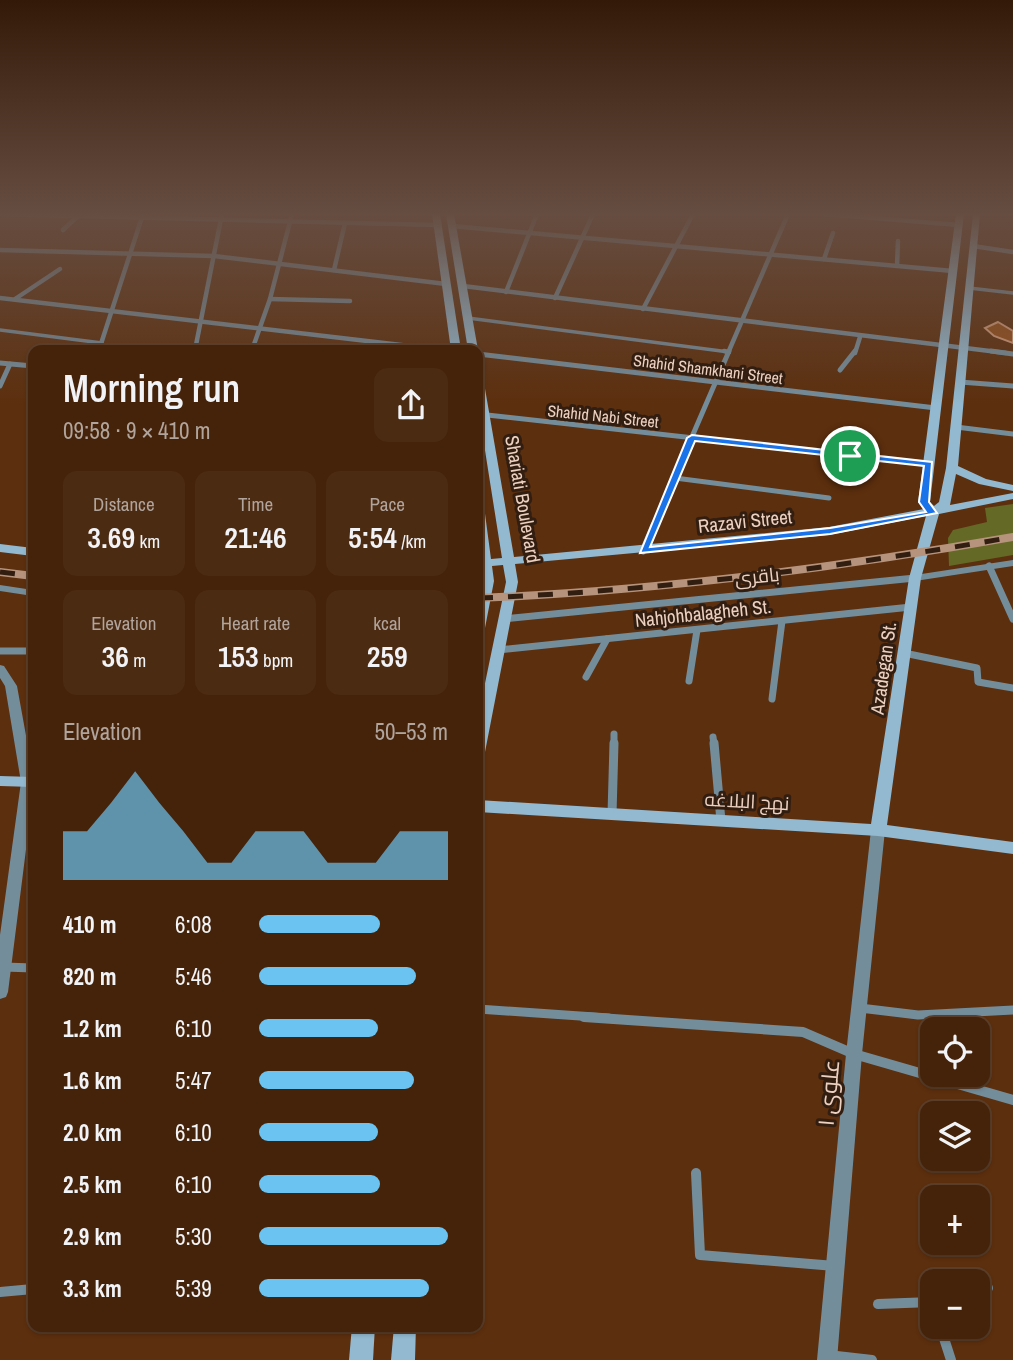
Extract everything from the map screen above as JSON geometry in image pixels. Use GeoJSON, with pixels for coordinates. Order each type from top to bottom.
{"type":"FeatureCollection","features":[{"type":"Feature","properties":{"kind":"main road"},"geometry":{"type":"LineString","coordinates":[[445,277],[455,345]]}},
{"type":"Feature","properties":{"kind":"main road"},"geometry":{"type":"LineString","coordinates":[[461,277],[472,345]]}},
{"type":"Feature","properties":{"kind":"main road"},"geometry":{"type":"LineString","coordinates":[[952,277],[924,502],[933,513],[945,503],[952,468],[970,277]]}},
{"type":"Feature","properties":{"kind":"main road","name":"Shariati Boulevard"},"geometry":{"type":"LineString","coordinates":[[483,426],[512,582],[483,726]]}},
{"type":"Feature","properties":{"kind":"main road"},"geometry":{"type":"LineString","coordinates":[[952,468],[983,482],[1013,488]]}},
{"type":"Feature","properties":{"kind":"main road","name":"Razavi Street"},"geometry":{"type":"LineString","coordinates":[[483,564],[643,551],[830,531],[1013,496]]}},
{"type":"Feature","properties":{"kind":"main road","name":"Azadegan St."},"geometry":{"type":"LineString","coordinates":[[878,830],[915,578],[933,513]]}},
{"type":"Feature","properties":{"kind":"main road"},"geometry":{"type":"LineString","coordinates":[[0,548],[28,551]]}},
{"type":"Feature","properties":{"kind":"main road"},"geometry":{"type":"LineString","coordinates":[[483,567],[488,581],[483,602]]}},
{"type":"Feature","properties":{"kind":"main road"},"geometry":{"type":"LineString","coordinates":[[0,781],[28,782]]}},
{"type":"Feature","properties":{"kind":"main road","name":"نهج البلاغه"},"geometry":{"type":"LineString","coordinates":[[483,806],[878,830],[1013,848]]}},
{"type":"Feature","properties":{"kind":"main road"},"geometry":{"type":"LineString","coordinates":[[361,1360],[363,1332]]}},
{"type":"Feature","properties":{"kind":"main road"},"geometry":{"type":"LineString","coordinates":[[403,1360],[405,1332]]}},
{"type":"Feature","properties":{"kind":"street"},"geometry":{"type":"LineString","coordinates":[[15,299],[47,277]]}},
{"type":"Feature","properties":{"kind":"street"},"geometry":{"type":"LineString","coordinates":[[102,343],[123,277]]}},
{"type":"Feature","properties":{"kind":"street"},"geometry":{"type":"LineString","coordinates":[[196,345],[210,277]]}},
{"type":"Feature","properties":{"kind":"street"},"geometry":{"type":"LineString","coordinates":[[254,345],[276,277]]}},
{"type":"Feature","properties":{"kind":"street"},"geometry":{"type":"LineString","coordinates":[[394,277],[446,284]]}},
{"type":"Feature","properties":{"kind":"street"},"geometry":{"type":"LineString","coordinates":[[506,292],[512,277]]}},
{"type":"Feature","properties":{"kind":"street"},"geometry":{"type":"LineString","coordinates":[[555,298],[564,277]]}},
{"type":"Feature","properties":{"kind":"street"},"geometry":{"type":"LineString","coordinates":[[643,309],[660,277]]}},
{"type":"Feature","properties":{"kind":"street"},"geometry":{"type":"LineString","coordinates":[[643,551],[761,277]]}},
{"type":"Feature","properties":{"kind":"street"},"geometry":{"type":"LineString","coordinates":[[463,286],[1013,354]]}},
{"type":"Feature","properties":{"kind":"street"},"geometry":{"type":"LineString","coordinates":[[0,298],[400,345]]}},
{"type":"Feature","properties":{"kind":"street"},"geometry":{"type":"LineString","coordinates":[[270,299],[350,301]]}},
{"type":"Feature","properties":{"kind":"street"},"geometry":{"type":"LineString","coordinates":[[840,370],[854,356],[860,337]]}},
{"type":"Feature","properties":{"kind":"street","name":"Shahid Shamkhani Street"},"geometry":{"type":"LineString","coordinates":[[483,355],[936,408]]}},
{"type":"Feature","properties":{"kind":"street"},"geometry":{"type":"LineString","coordinates":[[0,362],[28,365]]}},
{"type":"Feature","properties":{"kind":"street"},"geometry":{"type":"LineString","coordinates":[[0,386],[9,363]]}},
{"type":"Feature","properties":{"kind":"street"},"geometry":{"type":"LineString","coordinates":[[960,382],[1013,386]]}},
{"type":"Feature","properties":{"kind":"street","name":"Shahid Nabi Street"},"geometry":{"type":"LineString","coordinates":[[483,415],[929,464]]}},
{"type":"Feature","properties":{"kind":"street"},"geometry":{"type":"LineString","coordinates":[[956,427],[1013,434]]}},
{"type":"Feature","properties":{"kind":"street"},"geometry":{"type":"LineString","coordinates":[[675,478],[830,498]]}},
{"type":"Feature","properties":{"kind":"street","name":"باقری"},"geometry":{"type":"LineString","coordinates":[[505,619],[915,578],[1013,563]]}},
{"type":"Feature","properties":{"kind":"street"},"geometry":{"type":"LineString","coordinates":[[989,566],[1013,619]]}},
{"type":"Feature","properties":{"kind":"street"},"geometry":{"type":"LineString","coordinates":[[0,588],[28,592]]}},
{"type":"Feature","properties":{"kind":"street","name":"Nahjohbalagheh St."},"geometry":{"type":"LineString","coordinates":[[498,650],[911,607]]}},
{"type":"Feature","properties":{"kind":"street"},"geometry":{"type":"LineString","coordinates":[[772,699],[782,621]]}},
{"type":"Feature","properties":{"kind":"street"},"geometry":{"type":"LineString","coordinates":[[689,681],[697,629]]}},
{"type":"Feature","properties":{"kind":"street"},"geometry":{"type":"LineString","coordinates":[[586,677],[607,639]]}},
{"type":"Feature","properties":{"kind":"street"},"geometry":{"type":"LineString","coordinates":[[0,651],[28,651]]}},
{"type":"Feature","properties":{"kind":"street"},"geometry":{"type":"LineString","coordinates":[[904,653],[977,668],[978,682],[1013,688]]}},
{"type":"Feature","properties":{"kind":"street"},"geometry":{"type":"LineString","coordinates":[[0,669],[11,686],[28,768]]}},
{"type":"Feature","properties":{"kind":"street"},"geometry":{"type":"LineString","coordinates":[[612,814],[614,734]]}},
{"type":"Feature","properties":{"kind":"street"},"geometry":{"type":"LineString","coordinates":[[713,737],[721,821]]}},
{"type":"Feature","properties":{"kind":"street"},"geometry":{"type":"LineString","coordinates":[[0,992],[28,802]]}},
{"type":"Feature","properties":{"kind":"street","name":"علوی ۱"},"geometry":{"type":"LineString","coordinates":[[827,1357],[854,1054],[878,830]]}},
{"type":"Feature","properties":{"kind":"street"},"geometry":{"type":"LineString","coordinates":[[3,967],[28,968]]}},
{"type":"Feature","properties":{"kind":"street"},"geometry":{"type":"LineString","coordinates":[[859,1008],[918,1015],[1013,1010]]}},
{"type":"Feature","properties":{"kind":"street"},"geometry":{"type":"LineString","coordinates":[[483,1009],[803,1032],[854,1054],[1013,1100]]}},
{"type":"Feature","properties":{"kind":"street"},"geometry":{"type":"LineString","coordinates":[[696,1173],[700,1255],[836,1266]]}},
{"type":"Feature","properties":{"kind":"street"},"geometry":{"type":"LineString","coordinates":[[0,1292],[28,1289]]}},
{"type":"Feature","properties":{"kind":"street"},"geometry":{"type":"LineString","coordinates":[[878,1304],[920,1303]]}},
{"type":"Feature","properties":{"kind":"street"},"geometry":{"type":"LineString","coordinates":[[944,1339],[951,1360]]}},
{"type":"Feature","properties":{"kind":"street"},"geometry":{"type":"LineString","coordinates":[[827,1357],[872,1360]]}},
{"type":"Feature","properties":{"kind":"lane"},"geometry":{"type":"LineString","coordinates":[[969,288],[1013,293]]}},
{"type":"Feature","properties":{"kind":"lane"},"geometry":{"type":"LineString","coordinates":[[468,318],[729,352]]}},
{"type":"Feature","properties":{"kind":"lane"},"geometry":{"type":"LineString","coordinates":[[0,330],[102,343]]}},
{"type":"Feature","properties":{"kind":"green space"},"geometry":{"type":"Polygon","coordinates":[[[1013,504],[1013,555],[949,566],[948,538],[953,530],[987,522],[985,508],[1013,504]]]}},
{"type":"Feature","properties":{"kind":"building"},"geometry":{"type":"Polygon","coordinates":[[[998,322],[1013,331],[1013,343],[994,336],[985,328],[998,322]]]}},
{"type":"Feature","properties":{"kind":"railway"},"geometry":{"type":"LineString","coordinates":[[483,598],[680,584],[880,559],[1013,537]]}},
{"type":"Feature","properties":{"kind":"railway"},"geometry":{"type":"LineString","coordinates":[[0,572],[28,575]]}},
{"type":"Feature","properties":{"kind":"route"},"geometry":{"type":"LineString","coordinates":[[692,438],[850,456],[929,464],[924,502],[933,513],[830,531],[643,551],[692,438]]}}]}
